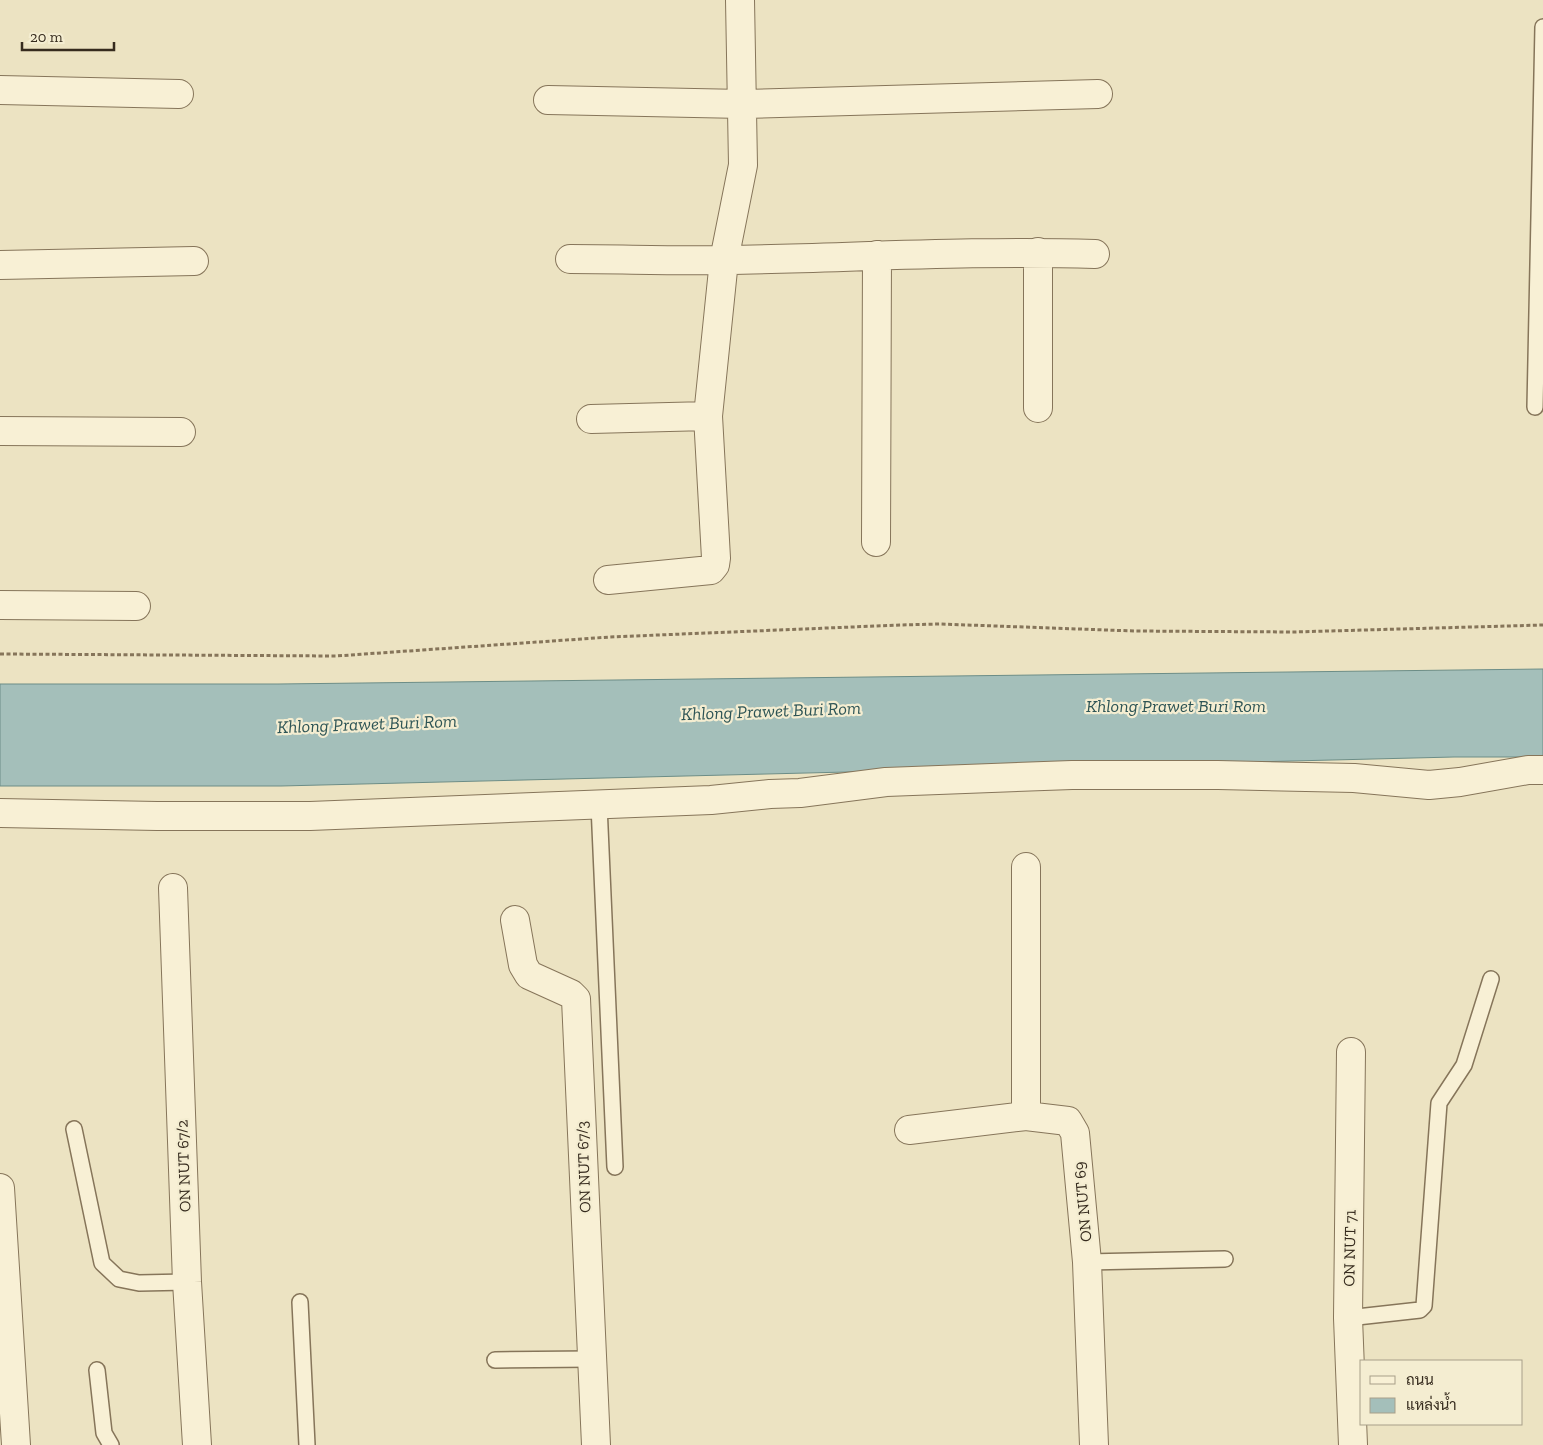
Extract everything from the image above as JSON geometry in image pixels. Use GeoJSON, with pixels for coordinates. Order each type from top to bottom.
{"type":"FeatureCollection","features":[{"type":"Feature","properties":{"kind":"street"},"geometry":{"type":"LineString","coordinates":[[608,580],[711,570],[715,565],[708,416],[724,260],[743,165],[740,0]]}},
{"type":"Feature","properties":{"kind":"street"},"geometry":{"type":"LineString","coordinates":[[0,90],[179,94]]}},
{"type":"Feature","properties":{"kind":"street"},"geometry":{"type":"LineString","coordinates":[[548,100],[743,104],[1098,94]]}},
{"type":"Feature","properties":{"kind":"street"},"geometry":{"type":"LineString","coordinates":[[570,259],[724,260],[1038,252],[1095,254]]}},
{"type":"Feature","properties":{"kind":"street"},"geometry":{"type":"LineString","coordinates":[[1038,252],[1038,408]]}},
{"type":"Feature","properties":{"kind":"street"},"geometry":{"type":"LineString","coordinates":[[876,542],[877,255]]}},
{"type":"Feature","properties":{"kind":"street"},"geometry":{"type":"LineString","coordinates":[[0,265],[194,261]]}},
{"type":"Feature","properties":{"kind":"street"},"geometry":{"type":"LineString","coordinates":[[591,419],[708,416]]}},
{"type":"Feature","properties":{"kind":"street"},"geometry":{"type":"LineString","coordinates":[[0,431],[181,432]]}},
{"type":"Feature","properties":{"kind":"street"},"geometry":{"type":"LineString","coordinates":[[0,606],[136,606]]}},
{"type":"Feature","properties":{"kind":"street"},"geometry":{"type":"LineString","coordinates":[[0,813],[310,816],[711,800],[800,793],[886,782],[1072,775],[1218,775],[1344,778],[1429,784],[1460,782],[1528,770],[1543,770]]}},
{"type":"Feature","properties":{"kind":"street"},"geometry":{"type":"LineString","coordinates":[[1026,867],[1026,1116]]}},
{"type":"Feature","properties":{"kind":"street","name":"ON NUT 67/2"},"geometry":{"type":"LineString","coordinates":[[173,888],[187,1282],[197,1445]]}},
{"type":"Feature","properties":{"kind":"street","name":"ON NUT 67/3"},"geometry":{"type":"LineString","coordinates":[[515,920],[523,965],[529,975],[571,994],[576,999],[596,1445]]}},
{"type":"Feature","properties":{"kind":"street","name":"ON NUT 71"},"geometry":{"type":"LineString","coordinates":[[1351,1052],[1348,1318],[1353,1445]]}},
{"type":"Feature","properties":{"kind":"street","name":"ON NUT 69"},"geometry":{"type":"LineString","coordinates":[[909,1130],[1026,1116],[1068,1122],[1075,1133],[1087,1262],[1094,1445]]}},
{"type":"Feature","properties":{"kind":"street"},"geometry":{"type":"LineString","coordinates":[[0,1188],[16,1445]]}},
{"type":"Feature","properties":{"kind":"lane"},"geometry":{"type":"LineString","coordinates":[[1535,407],[1543,27]]}},
{"type":"Feature","properties":{"kind":"lane"},"geometry":{"type":"LineString","coordinates":[[599,804],[615,1167]]}},
{"type":"Feature","properties":{"kind":"lane"},"geometry":{"type":"LineString","coordinates":[[1348,1318],[1420,1310],[1424,1306],[1439,1103],[1464,1064],[1491,979]]}},
{"type":"Feature","properties":{"kind":"lane"},"geometry":{"type":"LineString","coordinates":[[74,1129],[102,1263],[119,1280],[140,1283],[187,1282]]}},
{"type":"Feature","properties":{"kind":"lane"},"geometry":{"type":"LineString","coordinates":[[1087,1262],[1224,1260]]}},
{"type":"Feature","properties":{"kind":"lane"},"geometry":{"type":"LineString","coordinates":[[300,1302],[307,1445]]}},
{"type":"Feature","properties":{"kind":"lane"},"geometry":{"type":"LineString","coordinates":[[496,1360],[592,1360]]}},
{"type":"Feature","properties":{"kind":"lane"},"geometry":{"type":"LineString","coordinates":[[97,1370],[104,1433],[111,1445]]}},
{"type":"Feature","properties":{"kind":"path"},"geometry":{"type":"LineString","coordinates":[[0,654],[336,656],[610,637],[900,624],[1134,631],[1283,632],[1543,625]]}},
{"type":"Feature","properties":{"kind":"water","name":"Khlong Prawet Buri Rom"},"geometry":{"type":"Polygon","coordinates":[[[1543,669],[1543,757],[1454,757],[281,786],[0,786],[0,684],[278,684],[1543,669]]]}}]}
